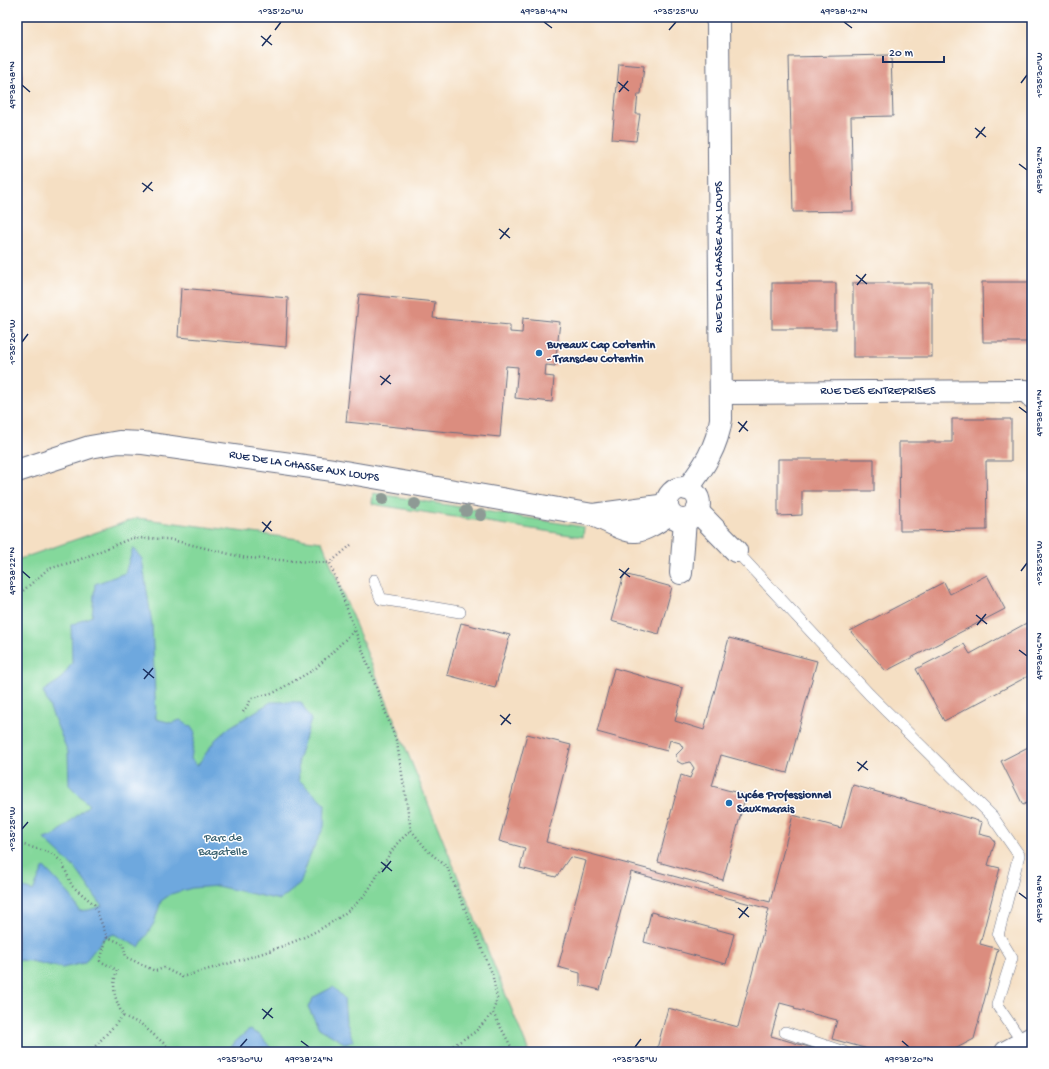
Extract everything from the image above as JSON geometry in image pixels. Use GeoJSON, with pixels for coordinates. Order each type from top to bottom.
{"type":"FeatureCollection","features":[{"type":"Feature","properties":{"kind":"street","name":"RUE DE LA CHASSE AUX LOUPS"},"geometry":{"type":"LineString","coordinates":[[17,471],[90,448],[119,442],[142,443],[334,470],[594,515],[624,529],[635,532],[648,528],[680,512],[698,500],[692,492],[687,489],[702,470],[715,445],[721,419],[718,23],[716,17]]}},
{"type":"Feature","properties":{"kind":"street","name":"RUE DES ENTREPRISES"},"geometry":{"type":"LineString","coordinates":[[721,393],[1026,391],[1032,397]]}},
{"type":"Feature","properties":{"kind":"street"},"geometry":{"type":"LineString","coordinates":[[680,512],[736,551]]}},
{"type":"Feature","properties":{"kind":"street"},"geometry":{"type":"LineString","coordinates":[[680,512],[681,573]]}},
{"type":"Feature","properties":{"kind":"lane"},"geometry":{"type":"LineString","coordinates":[[736,551],[869,694],[992,816],[1018,856],[998,935],[1012,958],[997,1005],[1020,1044]]}},
{"type":"Feature","properties":{"kind":"lane"},"geometry":{"type":"LineString","coordinates":[[374,580],[381,598],[460,612]]}},
{"type":"Feature","properties":{"kind":"lane"},"geometry":{"type":"LineString","coordinates":[[785,1032],[844,1052]]}},
{"type":"Feature","properties":{"kind":"path"},"geometry":{"type":"LineString","coordinates":[[17,596],[48,569],[76,561],[132,538],[168,539],[246,558],[330,563],[350,545]]}},
{"type":"Feature","properties":{"kind":"path"},"geometry":{"type":"LineString","coordinates":[[330,563],[397,743],[410,830],[428,850],[447,867],[492,973],[497,998],[493,1013],[475,1032],[443,1052]]}},
{"type":"Feature","properties":{"kind":"path"},"geometry":{"type":"LineString","coordinates":[[243,712],[252,698],[275,692],[315,669],[355,630]]}},
{"type":"Feature","properties":{"kind":"path"},"geometry":{"type":"LineString","coordinates":[[107,937],[123,944],[126,957],[155,971],[164,968],[182,977],[299,940],[327,927],[359,900],[379,873],[396,846],[410,830]]}},
{"type":"Feature","properties":{"kind":"path"},"geometry":{"type":"LineString","coordinates":[[17,843],[51,853],[62,862],[72,886],[94,904],[107,937],[100,961],[117,970],[114,980],[113,994],[123,1016],[141,1024],[174,1052]]}},
{"type":"Feature","properties":{"kind":"path"},"geometry":{"type":"LineString","coordinates":[[493,1013],[514,1052]]}},
{"type":"Feature","properties":{"kind":"path"},"geometry":{"type":"LineString","coordinates":[[90,1052],[123,1016]]}},
{"type":"Feature","properties":{"kind":"path"},"geometry":{"type":"LineString","coordinates":[[528,1052],[540,1050]]}},
{"type":"Feature","properties":{"kind":"green space"},"geometry":{"type":"Polygon","coordinates":[[[373,493],[584,527],[583,537],[372,504],[373,493]]]}},
{"type":"Feature","properties":{"kind":"green space","name":"Parc de Bagatelle"},"geometry":{"type":"Polygon","coordinates":[[[137,518],[322,542],[529,1052],[17,1052],[17,560],[137,518]]]}},
{"type":"Feature","properties":{"kind":"water"},"geometry":{"type":"Polygon","coordinates":[[[133,548],[142,559],[152,624],[156,719],[172,723],[180,720],[191,727],[195,733],[191,759],[197,766],[216,739],[230,727],[271,702],[301,702],[311,720],[298,760],[299,780],[325,804],[324,827],[310,855],[300,884],[280,900],[217,886],[192,888],[171,894],[161,901],[154,923],[139,947],[114,934],[104,938],[84,963],[62,968],[30,961],[17,960],[17,886],[33,891],[44,867],[71,896],[79,911],[102,906],[76,869],[44,839],[55,835],[89,805],[69,785],[68,752],[43,691],[60,680],[72,663],[71,625],[92,616],[95,584],[125,573],[133,548]]]}},
{"type":"Feature","properties":{"kind":"water"},"geometry":{"type":"Polygon","coordinates":[[[333,987],[344,998],[346,1021],[353,1041],[346,1044],[319,1028],[308,1007],[314,997],[333,987]]]}},
{"type":"Feature","properties":{"kind":"water"},"geometry":{"type":"Polygon","coordinates":[[[249,1030],[260,1035],[274,1052],[228,1052],[235,1042],[249,1030]]]}},
{"type":"Feature","properties":{"kind":"building"},"geometry":{"type":"Polygon","coordinates":[[[891,55],[893,116],[851,117],[853,211],[793,212],[789,57],[891,55]]]}},
{"type":"Feature","properties":{"kind":"building"},"geometry":{"type":"Polygon","coordinates":[[[619,64],[644,66],[641,94],[638,94],[636,114],[640,114],[636,141],[612,139],[619,64]]]}},
{"type":"Feature","properties":{"kind":"building"},"geometry":{"type":"Polygon","coordinates":[[[17,68],[23,69],[22,88],[17,88],[17,68]]]}},
{"type":"Feature","properties":{"kind":"building"},"geometry":{"type":"Polygon","coordinates":[[[982,282],[1032,282],[1032,342],[983,342],[982,282]]]}},
{"type":"Feature","properties":{"kind":"building"},"geometry":{"type":"Polygon","coordinates":[[[772,283],[836,283],[836,329],[772,329],[772,283]]]}},
{"type":"Feature","properties":{"kind":"building"},"geometry":{"type":"Polygon","coordinates":[[[853,283],[932,283],[932,357],[853,357],[853,283]]]}},
{"type":"Feature","properties":{"kind":"building"},"geometry":{"type":"Polygon","coordinates":[[[181,288],[288,298],[286,347],[178,337],[181,288]]]}},
{"type":"Feature","properties":{"kind":"building"},"geometry":{"type":"Polygon","coordinates":[[[359,294],[435,302],[433,318],[510,325],[510,332],[522,333],[523,318],[560,322],[555,366],[546,365],[545,376],[554,377],[552,402],[515,398],[518,367],[506,366],[500,437],[346,422],[359,294]]]}},
{"type":"Feature","properties":{"kind":"building"},"geometry":{"type":"Polygon","coordinates":[[[952,419],[1011,419],[1011,461],[986,461],[987,530],[900,531],[899,442],[952,442],[952,419]]]}},
{"type":"Feature","properties":{"kind":"building"},"geometry":{"type":"Polygon","coordinates":[[[778,459],[874,459],[874,491],[802,491],[802,515],[778,516],[778,459]]]}},
{"type":"Feature","properties":{"kind":"building"},"geometry":{"type":"Polygon","coordinates":[[[624,574],[672,587],[659,634],[611,621],[624,574]]]}},
{"type":"Feature","properties":{"kind":"building"},"geometry":{"type":"Polygon","coordinates":[[[987,575],[1005,609],[886,671],[850,631],[944,582],[950,594],[987,575]]]}},
{"type":"Feature","properties":{"kind":"building"},"geometry":{"type":"Polygon","coordinates":[[[1032,620],[1032,674],[944,721],[916,669],[964,644],[970,654],[1032,620]]]}},
{"type":"Feature","properties":{"kind":"building"},"geometry":{"type":"Polygon","coordinates":[[[461,623],[510,635],[495,688],[447,675],[461,623]]]}},
{"type":"Feature","properties":{"kind":"building"},"geometry":{"type":"Polygon","coordinates":[[[729,638],[817,661],[787,773],[721,755],[712,786],[746,795],[723,880],[658,862],[681,775],[690,778],[694,768],[690,762],[682,764],[677,761],[676,755],[683,748],[680,743],[670,740],[667,751],[597,732],[614,668],[683,688],[675,721],[704,730],[729,638]]]}},
{"type":"Feature","properties":{"kind":"building"},"geometry":{"type":"Polygon","coordinates":[[[527,734],[571,745],[546,842],[770,902],[793,815],[841,828],[853,785],[982,822],[979,834],[991,837],[995,842],[988,865],[1000,868],[980,944],[998,949],[974,1039],[949,1052],[879,1052],[832,1039],[837,1020],[794,1009],[795,1007],[780,1003],[771,1036],[826,1052],[656,1052],[668,1008],[738,1027],[769,909],[631,872],[600,990],[580,985],[580,973],[558,967],[586,861],[570,857],[556,877],[520,868],[525,848],[499,841],[527,734]]]}},
{"type":"Feature","properties":{"kind":"building"},"geometry":{"type":"Polygon","coordinates":[[[1032,745],[1032,800],[1023,805],[1001,761],[1032,745]]]}},
{"type":"Feature","properties":{"kind":"building"},"geometry":{"type":"Polygon","coordinates":[[[651,912],[734,934],[726,964],[644,942],[651,912]]]}},
{"type":"Feature","properties":{"kind":"place","name":"Bureaux Cap Cotentin - Transdev Cotentin"},"geometry":{"type":"Point","coordinates":[539,353]}},
{"type":"Feature","properties":{"kind":"place","name":"Lycée Professionnel Sauxmarais"},"geometry":{"type":"Point","coordinates":[729,803]}}]}
